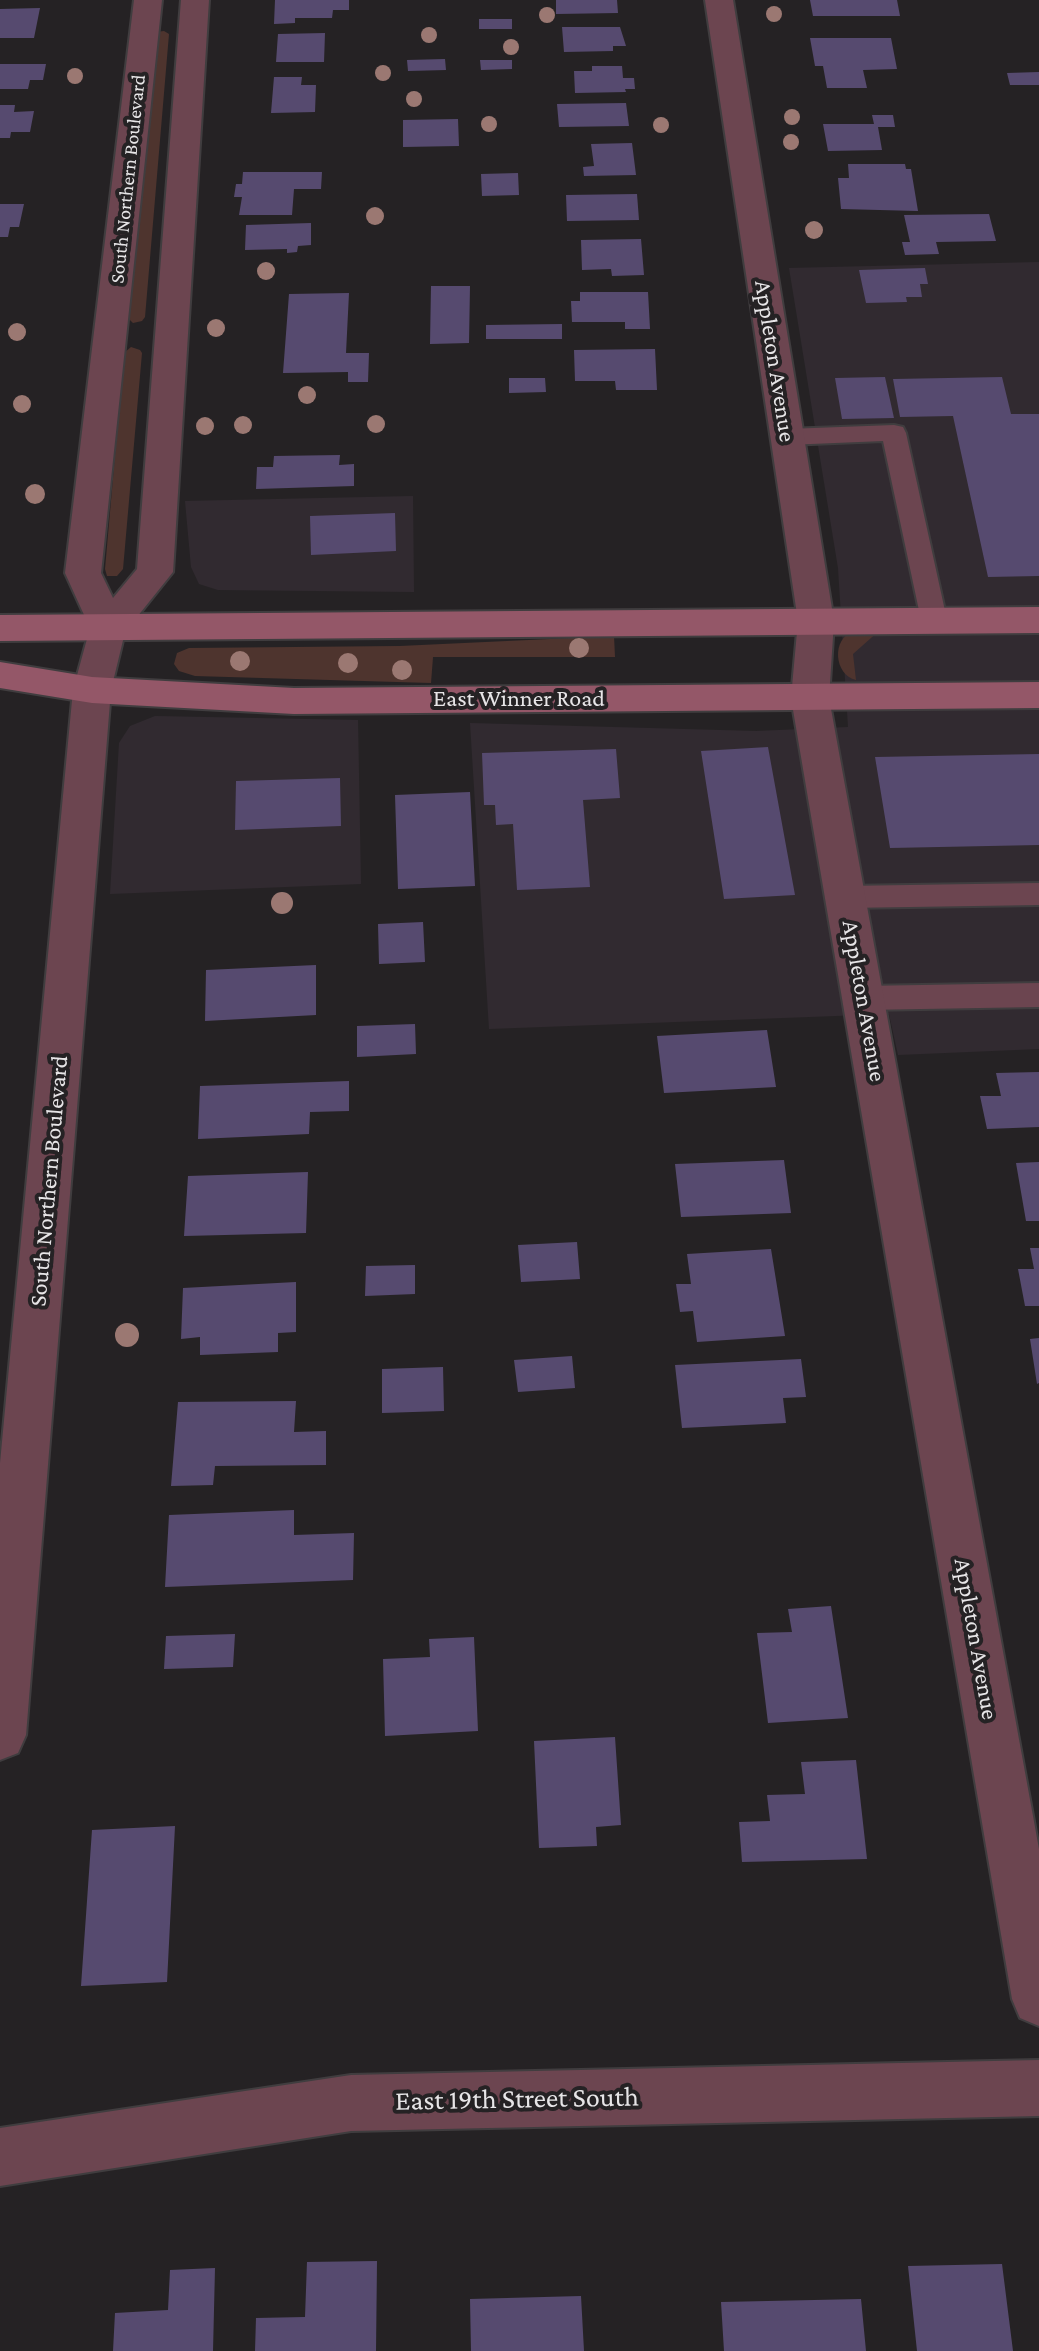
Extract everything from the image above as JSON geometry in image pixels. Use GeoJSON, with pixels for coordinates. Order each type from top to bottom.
{"type":"FeatureCollection","features":[{"type":"Feature","properties":{"kind":"street","name":"Appleton Avenue"},"geometry":{"type":"LineString","coordinates":[[719,0],[816,621],[810,698],[1039,1999]]}},
{"type":"Feature","properties":{"kind":"street","name":"South Northern Boulevard"},"geometry":{"type":"LineString","coordinates":[[0,1735],[92,690],[108,628],[155,572],[194,10],[147,11],[83,573],[108,628]]}},
{"type":"Feature","properties":{"kind":"street"},"geometry":{"type":"LineString","coordinates":[[110,337],[171,335]]}},
{"type":"Feature","properties":{"kind":"street"},"geometry":{"type":"LineString","coordinates":[[0,628],[1039,620]]}},
{"type":"Feature","properties":{"kind":"street","name":"East Winner Road"},"geometry":{"type":"LineString","coordinates":[[2,677],[92,690],[294,701],[1039,695]]}},
{"type":"Feature","properties":{"kind":"street","name":"East 19th Street South"},"geometry":{"type":"LineString","coordinates":[[0,2157],[351,2103],[1039,2088]]}},
{"type":"Feature","properties":{"kind":"lane"},"geometry":{"type":"LineString","coordinates":[[787,437],[894,433],[934,620]]}},
{"type":"Feature","properties":{"kind":"lane"},"geometry":{"type":"LineString","coordinates":[[845,897],[1039,894]]}},
{"type":"Feature","properties":{"kind":"lane"},"geometry":{"type":"LineString","coordinates":[[863,998],[1039,995]]}},
{"type":"Feature","properties":{"kind":"shaded area"},"geometry":{"type":"Polygon","coordinates":[[[156,32],[169,34],[145,317],[133,323],[128,318],[156,32]]]}},
{"type":"Feature","properties":{"kind":"shaded area"},"geometry":{"type":"Polygon","coordinates":[[[1039,262],[1039,1049],[898,1055],[889,1014],[489,1029],[470,723],[756,731],[848,727],[838,568],[789,268],[1039,262]]]}},
{"type":"Feature","properties":{"kind":"shaded area"},"geometry":{"type":"Polygon","coordinates":[[[131,347],[142,353],[123,569],[117,576],[107,576],[105,569],[124,353],[131,347]]]}},
{"type":"Feature","properties":{"kind":"shaded area"},"geometry":{"type":"Polygon","coordinates":[[[413,496],[414,592],[218,590],[199,584],[191,567],[185,501],[413,496]]]}},
{"type":"Feature","properties":{"kind":"shaded area"},"geometry":{"type":"Polygon","coordinates":[[[857,630],[880,630],[853,654],[856,680],[849,677],[843,671],[838,656],[842,641],[857,630]]]}},
{"type":"Feature","properties":{"kind":"shaded area"},"geometry":{"type":"Polygon","coordinates":[[[614,636],[615,657],[433,657],[431,683],[195,676],[179,671],[174,664],[177,653],[189,648],[400,646],[614,636]]]}},
{"type":"Feature","properties":{"kind":"shaded area"},"geometry":{"type":"Polygon","coordinates":[[[155,716],[358,720],[361,884],[110,894],[119,743],[130,726],[155,716]]]}},
{"type":"Feature","properties":{"kind":"building"},"geometry":{"type":"Polygon","coordinates":[[[275,0],[349,0],[349,10],[333,10],[332,18],[295,18],[295,23],[274,24],[275,0]]]}},
{"type":"Feature","properties":{"kind":"building"},"geometry":{"type":"Polygon","coordinates":[[[556,0],[617,0],[618,13],[556,14],[556,0]]]}},
{"type":"Feature","properties":{"kind":"building"},"geometry":{"type":"Polygon","coordinates":[[[810,0],[897,0],[900,16],[813,16],[810,0]]]}},
{"type":"Feature","properties":{"kind":"building"},"geometry":{"type":"Polygon","coordinates":[[[40,8],[34,38],[0,38],[0,9],[40,8]]]}},
{"type":"Feature","properties":{"kind":"building"},"geometry":{"type":"Polygon","coordinates":[[[479,19],[512,19],[512,29],[479,29],[479,19]]]}},
{"type":"Feature","properties":{"kind":"building"},"geometry":{"type":"Polygon","coordinates":[[[562,27],[620,27],[626,46],[613,46],[613,51],[564,52],[562,27]]]}},
{"type":"Feature","properties":{"kind":"building"},"geometry":{"type":"Polygon","coordinates":[[[325,33],[324,62],[276,62],[278,34],[325,33]]]}},
{"type":"Feature","properties":{"kind":"building"},"geometry":{"type":"Polygon","coordinates":[[[810,38],[891,38],[897,69],[863,70],[867,88],[827,88],[823,66],[815,66],[810,38]]]}},
{"type":"Feature","properties":{"kind":"building"},"geometry":{"type":"Polygon","coordinates":[[[445,59],[446,70],[408,71],[407,60],[445,59]]]}},
{"type":"Feature","properties":{"kind":"building"},"geometry":{"type":"Polygon","coordinates":[[[480,60],[512,60],[512,69],[481,70],[480,60]]]}},
{"type":"Feature","properties":{"kind":"building"},"geometry":{"type":"Polygon","coordinates":[[[0,64],[46,64],[43,80],[30,80],[28,89],[0,89],[0,64]]]}},
{"type":"Feature","properties":{"kind":"building"},"geometry":{"type":"Polygon","coordinates":[[[592,66],[622,66],[623,78],[634,78],[635,89],[575,93],[574,71],[592,71],[592,66]]]}},
{"type":"Feature","properties":{"kind":"building"},"geometry":{"type":"Polygon","coordinates":[[[1039,72],[1039,85],[1010,85],[1007,73],[1039,72]]]}},
{"type":"Feature","properties":{"kind":"building"},"geometry":{"type":"Polygon","coordinates":[[[274,77],[302,77],[301,85],[316,85],[315,112],[271,113],[274,77]]]}},
{"type":"Feature","properties":{"kind":"building"},"geometry":{"type":"Polygon","coordinates":[[[626,103],[629,126],[559,127],[557,104],[626,103]]]}},
{"type":"Feature","properties":{"kind":"building"},"geometry":{"type":"Polygon","coordinates":[[[0,105],[15,105],[14,112],[34,111],[30,132],[11,132],[10,138],[0,138],[0,105]]]}},
{"type":"Feature","properties":{"kind":"building"},"geometry":{"type":"Polygon","coordinates":[[[872,115],[893,115],[895,127],[878,127],[882,150],[828,151],[823,124],[874,124],[872,115]]]}},
{"type":"Feature","properties":{"kind":"building"},"geometry":{"type":"Polygon","coordinates":[[[458,119],[459,146],[403,147],[403,120],[458,119]]]}},
{"type":"Feature","properties":{"kind":"building"},"geometry":{"type":"Polygon","coordinates":[[[632,143],[636,175],[584,176],[583,167],[594,166],[591,144],[632,143]]]}},
{"type":"Feature","properties":{"kind":"building"},"geometry":{"type":"Polygon","coordinates":[[[848,164],[905,164],[906,169],[911,169],[918,211],[841,209],[838,178],[849,178],[848,164]]]}},
{"type":"Feature","properties":{"kind":"building"},"geometry":{"type":"Polygon","coordinates":[[[243,172],[322,172],[321,189],[294,189],[292,215],[239,215],[242,197],[234,197],[236,184],[242,184],[243,172]]]}},
{"type":"Feature","properties":{"kind":"building"},"geometry":{"type":"Polygon","coordinates":[[[518,173],[519,195],[482,196],[481,174],[518,173]]]}},
{"type":"Feature","properties":{"kind":"building"},"geometry":{"type":"Polygon","coordinates":[[[637,194],[639,220],[567,221],[566,195],[637,194]]]}},
{"type":"Feature","properties":{"kind":"building"},"geometry":{"type":"Polygon","coordinates":[[[0,204],[24,204],[19,227],[10,227],[8,237],[0,237],[0,204]]]}},
{"type":"Feature","properties":{"kind":"building"},"geometry":{"type":"Polygon","coordinates":[[[989,214],[996,241],[936,242],[939,254],[905,255],[902,242],[910,242],[904,215],[989,214]]]}},
{"type":"Feature","properties":{"kind":"building"},"geometry":{"type":"Polygon","coordinates":[[[311,223],[311,245],[298,246],[297,252],[287,253],[287,249],[245,250],[246,225],[311,223]]]}},
{"type":"Feature","properties":{"kind":"building"},"geometry":{"type":"Polygon","coordinates":[[[641,239],[644,275],[612,276],[611,269],[582,270],[581,240],[641,239]]]}},
{"type":"Feature","properties":{"kind":"building"},"geometry":{"type":"Polygon","coordinates":[[[925,268],[928,284],[920,284],[922,297],[906,297],[907,302],[866,303],[859,270],[925,268]]]}},
{"type":"Feature","properties":{"kind":"building"},"geometry":{"type":"Polygon","coordinates":[[[431,286],[470,286],[469,343],[430,344],[431,286]]]}},
{"type":"Feature","properties":{"kind":"building"},"geometry":{"type":"Polygon","coordinates":[[[580,292],[648,292],[650,329],[625,329],[625,322],[572,322],[571,301],[580,301],[580,292]]]}},
{"type":"Feature","properties":{"kind":"building"},"geometry":{"type":"Polygon","coordinates":[[[349,293],[346,353],[369,353],[368,382],[348,382],[348,372],[283,373],[289,294],[349,293]]]}},
{"type":"Feature","properties":{"kind":"building"},"geometry":{"type":"Polygon","coordinates":[[[562,324],[562,339],[486,339],[486,325],[562,324]]]}},
{"type":"Feature","properties":{"kind":"building"},"geometry":{"type":"Polygon","coordinates":[[[655,349],[657,390],[616,390],[615,381],[575,381],[574,350],[655,349]]]}},
{"type":"Feature","properties":{"kind":"building"},"geometry":{"type":"Polygon","coordinates":[[[885,377],[894,418],[842,419],[835,378],[885,377]]]}},
{"type":"Feature","properties":{"kind":"building"},"geometry":{"type":"Polygon","coordinates":[[[1002,377],[1011,414],[1039,414],[1039,576],[988,577],[953,416],[900,417],[893,379],[1002,377]]]}},
{"type":"Feature","properties":{"kind":"building"},"geometry":{"type":"Polygon","coordinates":[[[509,378],[545,378],[546,392],[509,393],[509,378]]]}},
{"type":"Feature","properties":{"kind":"building"},"geometry":{"type":"Polygon","coordinates":[[[340,455],[339,465],[354,464],[354,486],[256,489],[257,467],[273,467],[274,456],[340,455]]]}},
{"type":"Feature","properties":{"kind":"building"},"geometry":{"type":"Polygon","coordinates":[[[395,513],[396,551],[311,555],[310,516],[395,513]]]}},
{"type":"Feature","properties":{"kind":"building"},"geometry":{"type":"Polygon","coordinates":[[[768,747],[795,895],[724,899],[701,751],[768,747]]]}},
{"type":"Feature","properties":{"kind":"building"},"geometry":{"type":"Polygon","coordinates":[[[616,749],[620,798],[583,800],[590,887],[517,890],[513,824],[496,825],[495,805],[484,805],[482,753],[616,749]]]}},
{"type":"Feature","properties":{"kind":"building"},"geometry":{"type":"Polygon","coordinates":[[[1039,754],[1039,845],[890,848],[875,757],[1039,754]]]}},
{"type":"Feature","properties":{"kind":"building"},"geometry":{"type":"Polygon","coordinates":[[[340,778],[341,826],[235,830],[236,781],[340,778]]]}},
{"type":"Feature","properties":{"kind":"building"},"geometry":{"type":"Polygon","coordinates":[[[470,792],[475,886],[398,889],[395,795],[470,792]]]}},
{"type":"Feature","properties":{"kind":"building"},"geometry":{"type":"Polygon","coordinates":[[[423,922],[425,962],[379,964],[378,924],[423,922]]]}},
{"type":"Feature","properties":{"kind":"building"},"geometry":{"type":"Polygon","coordinates":[[[316,965],[316,1015],[205,1021],[206,970],[316,965]]]}},
{"type":"Feature","properties":{"kind":"building"},"geometry":{"type":"Polygon","coordinates":[[[415,1024],[416,1054],[357,1057],[357,1026],[415,1024]]]}},
{"type":"Feature","properties":{"kind":"building"},"geometry":{"type":"Polygon","coordinates":[[[767,1030],[776,1087],[664,1093],[657,1036],[767,1030]]]}},
{"type":"Feature","properties":{"kind":"building"},"geometry":{"type":"Polygon","coordinates":[[[1039,1072],[1039,1127],[987,1129],[980,1096],[1001,1096],[996,1073],[1039,1072]]]}},
{"type":"Feature","properties":{"kind":"building"},"geometry":{"type":"Polygon","coordinates":[[[349,1081],[349,1111],[310,1112],[309,1134],[198,1139],[200,1086],[349,1081]]]}},
{"type":"Feature","properties":{"kind":"building"},"geometry":{"type":"Polygon","coordinates":[[[784,1160],[791,1213],[681,1217],[675,1164],[784,1160]]]}},
{"type":"Feature","properties":{"kind":"building"},"geometry":{"type":"Polygon","coordinates":[[[1039,1162],[1039,1221],[1026,1221],[1016,1163],[1039,1162]]]}},
{"type":"Feature","properties":{"kind":"building"},"geometry":{"type":"Polygon","coordinates":[[[308,1172],[306,1233],[184,1236],[188,1176],[308,1172]]]}},
{"type":"Feature","properties":{"kind":"building"},"geometry":{"type":"Polygon","coordinates":[[[577,1242],[580,1279],[521,1282],[518,1245],[577,1242]]]}},
{"type":"Feature","properties":{"kind":"building"},"geometry":{"type":"Polygon","coordinates":[[[1030,1248],[1039,1248],[1039,1306],[1025,1306],[1018,1269],[1034,1269],[1030,1248]]]}},
{"type":"Feature","properties":{"kind":"building"},"geometry":{"type":"Polygon","coordinates":[[[771,1249],[785,1336],[697,1342],[693,1311],[680,1312],[676,1284],[691,1284],[687,1254],[771,1249]]]}},
{"type":"Feature","properties":{"kind":"building"},"geometry":{"type":"Polygon","coordinates":[[[415,1265],[415,1294],[365,1296],[366,1266],[415,1265]]]}},
{"type":"Feature","properties":{"kind":"building"},"geometry":{"type":"Polygon","coordinates":[[[296,1282],[296,1332],[278,1333],[278,1352],[200,1355],[200,1337],[181,1339],[183,1288],[296,1282]]]}},
{"type":"Feature","properties":{"kind":"building"},"geometry":{"type":"Polygon","coordinates":[[[1039,1338],[1039,1383],[1037,1384],[1030,1339],[1039,1338]]]}},
{"type":"Feature","properties":{"kind":"building"},"geometry":{"type":"Polygon","coordinates":[[[572,1356],[575,1388],[518,1392],[514,1360],[572,1356]]]}},
{"type":"Feature","properties":{"kind":"building"},"geometry":{"type":"Polygon","coordinates":[[[801,1359],[806,1397],[783,1398],[786,1423],[682,1428],[675,1365],[801,1359]]]}},
{"type":"Feature","properties":{"kind":"building"},"geometry":{"type":"Polygon","coordinates":[[[443,1367],[444,1411],[382,1413],[382,1369],[443,1367]]]}},
{"type":"Feature","properties":{"kind":"building"},"geometry":{"type":"Polygon","coordinates":[[[296,1401],[294,1432],[326,1431],[326,1465],[215,1466],[213,1485],[171,1486],[178,1402],[296,1401]]]}},
{"type":"Feature","properties":{"kind":"building"},"geometry":{"type":"Polygon","coordinates":[[[294,1510],[294,1535],[354,1533],[353,1580],[165,1587],[169,1515],[294,1510]]]}},
{"type":"Feature","properties":{"kind":"building"},"geometry":{"type":"Polygon","coordinates":[[[831,1606],[848,1718],[768,1723],[757,1633],[792,1632],[788,1609],[831,1606]]]}},
{"type":"Feature","properties":{"kind":"building"},"geometry":{"type":"Polygon","coordinates":[[[235,1634],[233,1667],[164,1669],[166,1636],[235,1634]]]}},
{"type":"Feature","properties":{"kind":"building"},"geometry":{"type":"Polygon","coordinates":[[[474,1637],[478,1731],[385,1736],[383,1659],[430,1657],[429,1639],[474,1637]]]}},
{"type":"Feature","properties":{"kind":"building"},"geometry":{"type":"Polygon","coordinates":[[[615,1737],[621,1825],[596,1827],[597,1846],[539,1848],[534,1741],[615,1737]]]}},
{"type":"Feature","properties":{"kind":"building"},"geometry":{"type":"Polygon","coordinates":[[[856,1760],[867,1859],[742,1862],[739,1822],[770,1821],[767,1795],[805,1794],[801,1762],[856,1760]]]}},
{"type":"Feature","properties":{"kind":"building"},"geometry":{"type":"Polygon","coordinates":[[[175,1826],[167,1982],[81,1986],[92,1830],[175,1826]]]}},
{"type":"Feature","properties":{"kind":"building"},"geometry":{"type":"Polygon","coordinates":[[[377,2261],[376,2351],[255,2351],[256,2318],[305,2317],[307,2262],[377,2261]]]}},
{"type":"Feature","properties":{"kind":"building"},"geometry":{"type":"Polygon","coordinates":[[[1002,2264],[1013,2351],[917,2351],[908,2266],[1002,2264]]]}},
{"type":"Feature","properties":{"kind":"building"},"geometry":{"type":"Polygon","coordinates":[[[215,2268],[213,2351],[113,2351],[115,2313],[168,2310],[170,2270],[215,2268]]]}},
{"type":"Feature","properties":{"kind":"building"},"geometry":{"type":"Polygon","coordinates":[[[581,2296],[584,2351],[471,2351],[470,2299],[581,2296]]]}},
{"type":"Feature","properties":{"kind":"building"},"geometry":{"type":"Polygon","coordinates":[[[861,2299],[866,2351],[724,2351],[721,2302],[861,2299]]]}}]}
